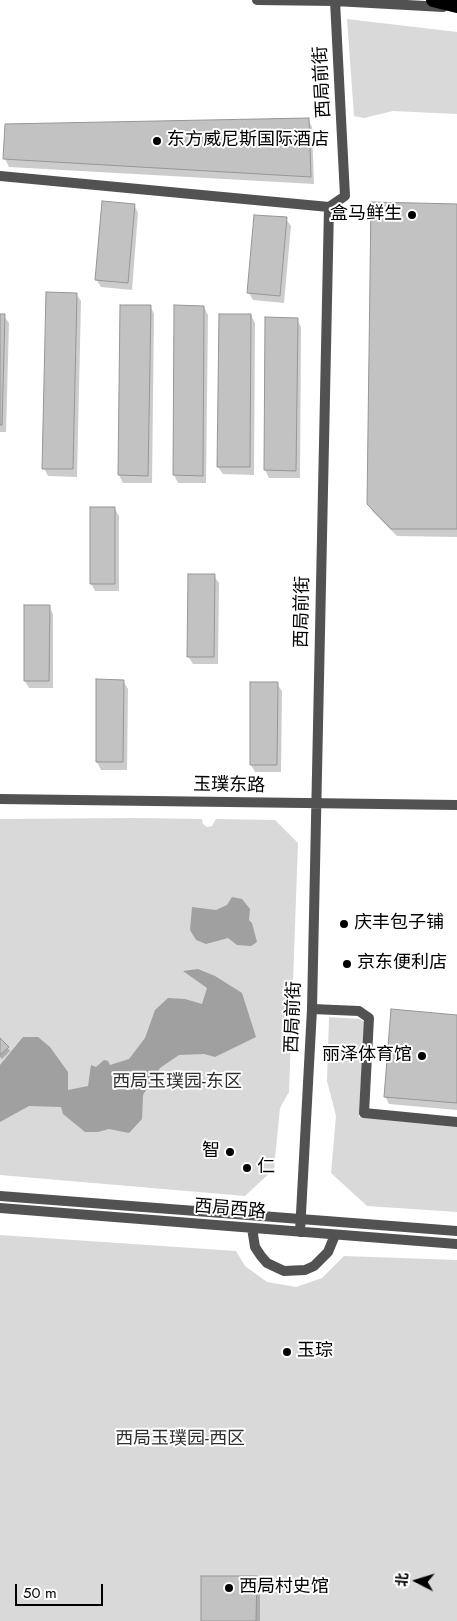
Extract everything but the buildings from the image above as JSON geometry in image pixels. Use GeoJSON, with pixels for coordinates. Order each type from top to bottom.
{"type":"FeatureCollection","features":[{"type":"Feature","properties":{"kind":"highway"},"geometry":{"type":"LineString","coordinates":[[433,0],[457,7]]}},
{"type":"Feature","properties":{"kind":"street"},"geometry":{"type":"LineString","coordinates":[[257,0],[457,7]]}},
{"type":"Feature","properties":{"kind":"street","name":"西局前街"},"geometry":{"type":"LineString","coordinates":[[300,1232],[312,1009],[328,207],[345,196],[335,2]]}},
{"type":"Feature","properties":{"kind":"street"},"geometry":{"type":"LineString","coordinates":[[0,176],[328,207]]}},
{"type":"Feature","properties":{"kind":"street","name":"玉璞东路"},"geometry":{"type":"LineString","coordinates":[[0,799],[457,805]]}},
{"type":"Feature","properties":{"kind":"street"},"geometry":{"type":"LineString","coordinates":[[312,1009],[359,1011],[369,1018],[364,1113],[457,1122]]}},
{"type":"Feature","properties":{"kind":"street","name":"西局西路"},"geometry":{"type":"LineString","coordinates":[[0,1196],[457,1231]]}},
{"type":"Feature","properties":{"kind":"street","name":"西局西路"},"geometry":{"type":"LineString","coordinates":[[0,1208],[457,1244]]}},
{"type":"Feature","properties":{"kind":"street"},"geometry":{"type":"LineString","coordinates":[[252,1228],[256,1247],[267,1263],[284,1271],[295,1272],[314,1266],[328,1252],[335,1234]]}},
{"type":"Feature","properties":{"kind":"green space"},"geometry":{"type":"Polygon","coordinates":[[[347,19],[457,32],[457,114],[393,111],[364,118],[354,116],[347,19]]]}},
{"type":"Feature","properties":{"kind":"green space","name":"西局玉璞园-东区"},"geometry":{"type":"Polygon","coordinates":[[[0,819],[202,819],[203,824],[207,827],[212,826],[216,819],[275,820],[298,843],[289,1092],[280,1108],[274,1169],[245,1196],[0,1175],[0,819]]]}},
{"type":"Feature","properties":{"kind":"green space"},"geometry":{"type":"Polygon","coordinates":[[[329,1017],[360,1019],[364,1022],[359,1117],[457,1127],[457,1212],[367,1206],[331,1173],[336,1116],[327,1081],[329,1017]]]}},
{"type":"Feature","properties":{"kind":"green space","name":"西局玉璞园-西区"},"geometry":{"type":"Polygon","coordinates":[[[0,1235],[236,1251],[245,1266],[267,1282],[296,1287],[322,1278],[344,1256],[457,1260],[457,1621],[0,1621],[0,1235]]]}},
{"type":"Feature","properties":{"kind":"shaded area"},"geometry":{"type":"Polygon","coordinates":[[[232,897],[242,899],[250,909],[249,920],[252,923],[257,942],[251,946],[237,945],[228,938],[206,944],[196,940],[190,930],[192,907],[216,910],[227,905],[232,897]]]}},
{"type":"Feature","properties":{"kind":"shaded area"},"geometry":{"type":"Polygon","coordinates":[[[198,969],[215,976],[242,993],[256,1037],[215,1057],[204,1054],[179,1055],[160,1068],[143,1095],[142,1119],[129,1133],[109,1129],[98,1132],[85,1132],[63,1114],[61,1107],[29,1106],[0,1122],[0,1065],[23,1037],[38,1037],[50,1047],[68,1072],[68,1090],[88,1086],[91,1065],[96,1067],[104,1060],[108,1061],[110,1065],[129,1059],[145,1038],[155,1010],[168,998],[185,999],[202,1004],[207,988],[183,971],[198,969]]]}},
{"type":"Feature","properties":{"kind":"place","name":"东方威尼斯国际酒店"},"geometry":{"type":"Point","coordinates":[157,141]}},
{"type":"Feature","properties":{"kind":"place","name":"盒马鲜生"},"geometry":{"type":"Point","coordinates":[412,215]}},
{"type":"Feature","properties":{"kind":"place","name":"庆丰包子铺"},"geometry":{"type":"Point","coordinates":[344,924]}},
{"type":"Feature","properties":{"kind":"place","name":"京东便利店"},"geometry":{"type":"Point","coordinates":[347,964]}},
{"type":"Feature","properties":{"kind":"place","name":"丽泽体育馆"},"geometry":{"type":"Point","coordinates":[422,1056]}},
{"type":"Feature","properties":{"kind":"place","name":"智"},"geometry":{"type":"Point","coordinates":[230,1152]}},
{"type":"Feature","properties":{"kind":"place","name":"仁"},"geometry":{"type":"Point","coordinates":[247,1168]}},
{"type":"Feature","properties":{"kind":"place","name":"玉琮"},"geometry":{"type":"Point","coordinates":[287,1352]}},
{"type":"Feature","properties":{"kind":"place","name":"西局村史馆"},"geometry":{"type":"Point","coordinates":[229,1588]}}]}
